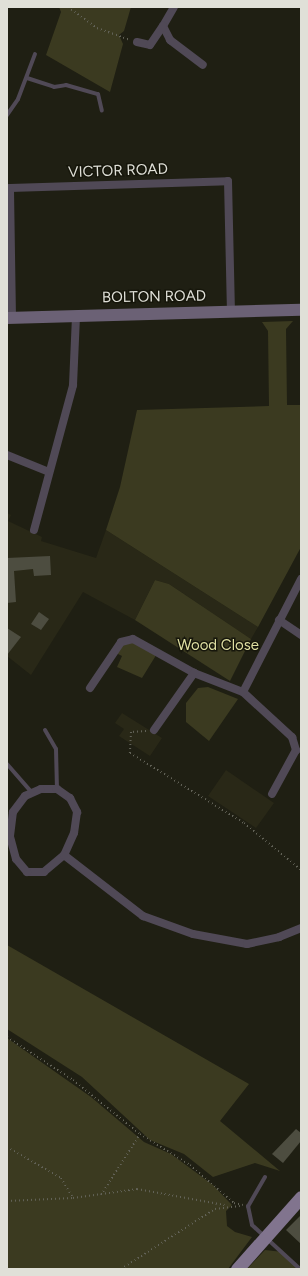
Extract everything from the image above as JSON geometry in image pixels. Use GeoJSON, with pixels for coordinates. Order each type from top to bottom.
{"type":"FeatureCollection","features":[{"type":"Feature","properties":{"kind":"main road"},"geometry":{"type":"LineString","coordinates":[[237,1269],[301,1197]]}},
{"type":"Feature","properties":{"kind":"street"},"geometry":{"type":"LineString","coordinates":[[138,42],[150,45],[174,7]]}},
{"type":"Feature","properties":{"kind":"street"},"geometry":{"type":"LineString","coordinates":[[163,26],[170,40],[203,64]]}},
{"type":"Feature","properties":{"kind":"street","name":"VICTOR ROAD"},"geometry":{"type":"LineString","coordinates":[[10,318],[10,188],[228,181],[231,312]]}},
{"type":"Feature","properties":{"kind":"street","name":"BOLTON ROAD"},"geometry":{"type":"LineString","coordinates":[[10,318],[301,310]]}},
{"type":"Feature","properties":{"kind":"street"},"geometry":{"type":"LineString","coordinates":[[34,530],[73,385],[76,315]]}},
{"type":"Feature","properties":{"kind":"street"},"geometry":{"type":"LineString","coordinates":[[7,455],[49,472]]}},
{"type":"Feature","properties":{"kind":"street"},"geometry":{"type":"LineString","coordinates":[[243,692],[301,579]]}},
{"type":"Feature","properties":{"kind":"street"},"geometry":{"type":"LineString","coordinates":[[279,620],[301,635]]}},
{"type":"Feature","properties":{"kind":"street"},"geometry":{"type":"LineString","coordinates":[[90,688],[121,642],[133,639],[194,674],[243,692],[292,737],[296,750],[272,794]]}},
{"type":"Feature","properties":{"kind":"street"},"geometry":{"type":"LineString","coordinates":[[154,730],[194,674]]}},
{"type":"Feature","properties":{"kind":"street"},"geometry":{"type":"LineString","coordinates":[[57,789],[70,798],[77,812],[74,833],[64,855],[44,872],[27,872],[16,859],[9,825],[13,812],[32,793],[57,789]]}},
{"type":"Feature","properties":{"kind":"street"},"geometry":{"type":"LineString","coordinates":[[64,855],[143,916],[193,934],[247,944],[280,937],[301,928]]}},
{"type":"Feature","properties":{"kind":"lane"},"geometry":{"type":"LineString","coordinates":[[7,115],[8,107],[18,100],[35,54]]}},
{"type":"Feature","properties":{"kind":"lane"},"geometry":{"type":"LineString","coordinates":[[27,78],[54,87],[66,85],[98,94],[102,111]]}},
{"type":"Feature","properties":{"kind":"lane"},"geometry":{"type":"LineString","coordinates":[[45,730],[56,749],[57,789]]}},
{"type":"Feature","properties":{"kind":"lane"},"geometry":{"type":"LineString","coordinates":[[7,764],[32,793]]}},
{"type":"Feature","properties":{"kind":"lane"},"geometry":{"type":"LineString","coordinates":[[265,1177],[248,1206],[252,1225],[300,1269]]}},
{"type":"Feature","properties":{"kind":"path"},"geometry":{"type":"LineString","coordinates":[[68,7],[97,28],[138,42]]}},
{"type":"Feature","properties":{"kind":"path"},"geometry":{"type":"LineString","coordinates":[[154,730],[131,732],[130,753],[244,823],[301,870]]}},
{"type":"Feature","properties":{"kind":"path"},"geometry":{"type":"LineString","coordinates":[[7,1037],[72,1080],[140,1134],[190,1165],[234,1203],[248,1206]]}},
{"type":"Feature","properties":{"kind":"path"},"geometry":{"type":"LineString","coordinates":[[100,1195],[140,1134]]}},
{"type":"Feature","properties":{"kind":"path"},"geometry":{"type":"LineString","coordinates":[[7,1147],[61,1178],[73,1198]]}},
{"type":"Feature","properties":{"kind":"path"},"geometry":{"type":"LineString","coordinates":[[7,1201],[73,1198],[137,1189],[225,1206],[248,1206]]}},
{"type":"Feature","properties":{"kind":"path"},"geometry":{"type":"LineString","coordinates":[[121,1269],[163,1240],[225,1206]]}},
{"type":"Feature","properties":{"kind":"shaded area"},"geometry":{"type":"Polygon","coordinates":[[[7,513],[11,515],[8,521],[42,537],[41,541],[96,558],[106,530],[258,627],[251,639],[169,584],[155,580],[135,620],[83,592],[31,675],[7,656],[7,513]]]}},
{"type":"Feature","properties":{"kind":"shaded area"},"geometry":{"type":"Polygon","coordinates":[[[122,713],[162,738],[150,756],[119,736],[124,729],[115,723],[122,713]]]}},
{"type":"Feature","properties":{"kind":"shaded area"},"geometry":{"type":"Polygon","coordinates":[[[226,770],[274,803],[256,828],[208,796],[226,770]]]}},
{"type":"Feature","properties":{"kind":"green space"},"geometry":{"type":"Polygon","coordinates":[[[59,7],[131,7],[124,31],[119,35],[123,44],[110,92],[46,55],[61,12],[59,7]]]}},
{"type":"Feature","properties":{"kind":"green space"},"geometry":{"type":"Polygon","coordinates":[[[293,321],[286,329],[287,405],[301,405],[301,547],[258,627],[106,530],[120,487],[137,410],[269,406],[268,331],[262,322],[293,321]]]}},
{"type":"Feature","properties":{"kind":"green space","name":"Wood Close"},"geometry":{"type":"Polygon","coordinates":[[[155,580],[169,584],[251,639],[230,681],[135,620],[155,580]]]}},
{"type":"Feature","properties":{"kind":"green space"},"geometry":{"type":"Polygon","coordinates":[[[129,641],[158,652],[142,678],[117,667],[122,656],[114,652],[129,641]]]}},
{"type":"Feature","properties":{"kind":"green space"},"geometry":{"type":"Polygon","coordinates":[[[208,687],[238,699],[209,741],[186,722],[186,703],[198,688],[208,687]]]}},
{"type":"Feature","properties":{"kind":"green space"},"geometry":{"type":"Polygon","coordinates":[[[7,945],[249,1084],[220,1121],[280,1171],[255,1163],[213,1177],[184,1154],[150,1140],[82,1077],[7,1029],[7,945]]]}},
{"type":"Feature","properties":{"kind":"green space"},"geometry":{"type":"Polygon","coordinates":[[[7,1038],[91,1097],[144,1142],[171,1154],[213,1185],[232,1205],[226,1211],[227,1226],[235,1232],[252,1237],[228,1269],[7,1269],[7,1038]]]}},
{"type":"Feature","properties":{"kind":"green space"},"geometry":{"type":"Polygon","coordinates":[[[265,1250],[283,1252],[299,1269],[247,1269],[265,1250]]]}},
{"type":"Feature","properties":{"kind":"building"},"geometry":{"type":"Polygon","coordinates":[[[50,556],[51,575],[34,576],[33,569],[14,571],[16,602],[7,603],[7,558],[50,556]]]}},
{"type":"Feature","properties":{"kind":"building"},"geometry":{"type":"Polygon","coordinates":[[[39,612],[49,619],[41,630],[31,624],[39,612]]]}},
{"type":"Feature","properties":{"kind":"building"},"geometry":{"type":"Polygon","coordinates":[[[7,628],[21,637],[7,655],[7,628]]]}},
{"type":"Feature","properties":{"kind":"building"},"geometry":{"type":"Polygon","coordinates":[[[296,1129],[301,1133],[301,1141],[283,1163],[272,1154],[296,1129]]]}},
{"type":"Feature","properties":{"kind":"building"},"geometry":{"type":"Polygon","coordinates":[[[301,1215],[301,1244],[286,1230],[301,1215]]]}}]}
